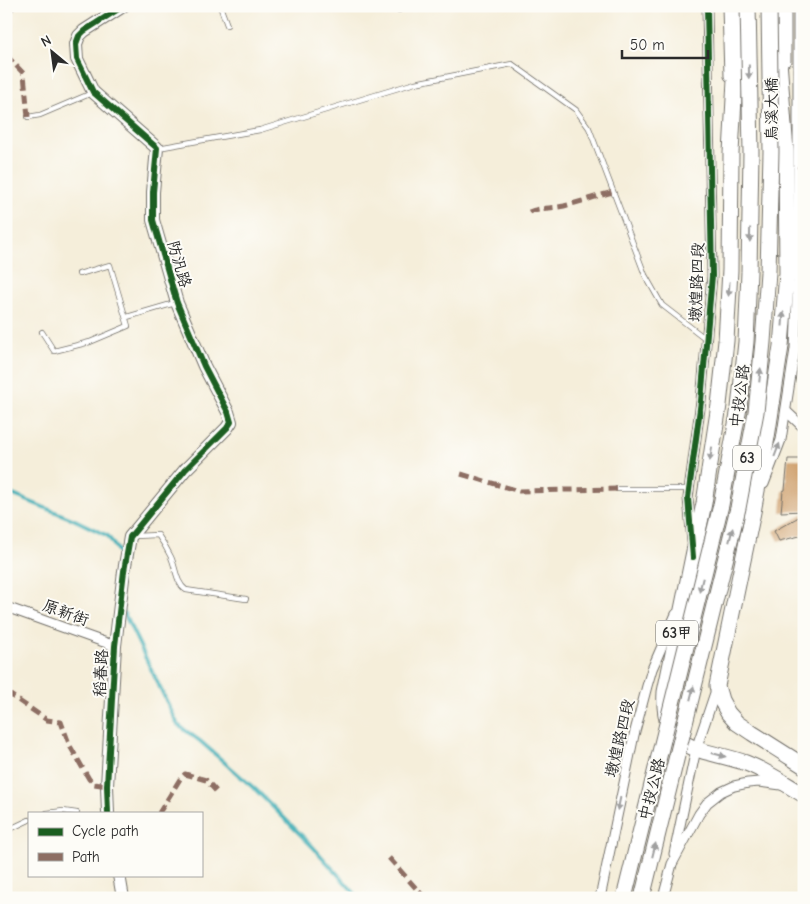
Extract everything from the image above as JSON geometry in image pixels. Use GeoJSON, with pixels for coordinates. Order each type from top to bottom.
{"type":"FeatureCollection","features":[{"type":"Feature","properties":{"kind":"main road"},"geometry":{"type":"LineString","coordinates":[[730,153],[738,26],[737,6]]}},
{"type":"Feature","properties":{"kind":"main road","name":"中投公路"},"geometry":{"type":"LineString","coordinates":[[624,898],[721,505],[739,408],[746,342],[749,272],[751,152],[748,6]]}},
{"type":"Feature","properties":{"kind":"main road","name":"中投公路"},"geometry":{"type":"LineString","coordinates":[[642,898],[738,508],[756,412],[768,272],[771,152],[769,6]]}},
{"type":"Feature","properties":{"kind":"main road"},"geometry":{"type":"LineString","coordinates":[[777,6],[777,35],[786,151],[786,273],[781,346],[753,512],[717,686],[721,700],[728,713],[737,722],[802,765]]}},
{"type":"Feature","properties":{"kind":"main road","name":"63甲"},"geometry":{"type":"LineString","coordinates":[[730,153],[730,270],[726,341],[704,503],[664,704],[670,729],[686,745],[760,769],[804,795]]}},
{"type":"Feature","properties":{"kind":"street"},"geometry":{"type":"LineString","coordinates":[[123,6],[79,36],[76,44],[77,59],[93,92],[158,148]]}},
{"type":"Feature","properties":{"kind":"street","name":"墩煌路四段"},"geometry":{"type":"LineString","coordinates":[[693,557],[688,498],[701,401],[712,276],[707,6]]}},
{"type":"Feature","properties":{"kind":"street"},"geometry":{"type":"LineString","coordinates":[[727,6],[730,153]]}},
{"type":"Feature","properties":{"kind":"street","name":"烏溪大橋"},"geometry":{"type":"LineString","coordinates":[[786,6],[786,151]]}},
{"type":"Feature","properties":{"kind":"street"},"geometry":{"type":"LineString","coordinates":[[753,512],[781,440],[794,349],[798,272],[798,6]]}},
{"type":"Feature","properties":{"kind":"street","name":"防汎路"},"geometry":{"type":"LineString","coordinates":[[130,537],[185,470],[231,422],[177,303],[153,220],[153,192],[158,148]]}},
{"type":"Feature","properties":{"kind":"street"},"geometry":{"type":"LineString","coordinates":[[786,411],[804,428]]}},
{"type":"Feature","properties":{"kind":"street","name":"稻春路"},"geometry":{"type":"LineString","coordinates":[[108,812],[115,646],[130,537]]}},
{"type":"Feature","properties":{"kind":"street","name":"墩煌路四段"},"geometry":{"type":"LineString","coordinates":[[600,898],[634,736],[652,668],[686,591]]}},
{"type":"Feature","properties":{"kind":"street","name":"原新街"},"geometry":{"type":"LineString","coordinates":[[6,607],[115,646]]}},
{"type":"Feature","properties":{"kind":"street"},"geometry":{"type":"LineString","coordinates":[[663,898],[696,749],[717,686]]}},
{"type":"Feature","properties":{"kind":"street"},"geometry":{"type":"LineString","coordinates":[[672,864],[699,814],[707,803],[722,792],[734,786],[759,782],[789,786]]}},
{"type":"Feature","properties":{"kind":"street"},"geometry":{"type":"LineString","coordinates":[[119,876],[123,898]]}},
{"type":"Feature","properties":{"kind":"lane"},"geometry":{"type":"LineString","coordinates":[[6,12],[14,6]]}},
{"type":"Feature","properties":{"kind":"lane"},"geometry":{"type":"LineString","coordinates":[[220,6],[227,25]]}},
{"type":"Feature","properties":{"kind":"lane"},"geometry":{"type":"LineString","coordinates":[[158,148],[260,130],[415,83],[512,64],[576,110],[589,128],[645,275],[662,305],[707,340]]}},
{"type":"Feature","properties":{"kind":"lane"},"geometry":{"type":"LineString","coordinates":[[28,117],[40,115],[93,92]]}},
{"type":"Feature","properties":{"kind":"lane"},"geometry":{"type":"LineString","coordinates":[[42,332],[54,351],[90,342],[128,326],[110,265],[79,274]]}},
{"type":"Feature","properties":{"kind":"lane"},"geometry":{"type":"LineString","coordinates":[[126,317],[177,303]]}},
{"type":"Feature","properties":{"kind":"lane"},"geometry":{"type":"LineString","coordinates":[[617,488],[689,489]]}},
{"type":"Feature","properties":{"kind":"lane"},"geometry":{"type":"LineString","coordinates":[[130,537],[158,536],[172,558],[181,586],[186,590],[246,599]]}},
{"type":"Feature","properties":{"kind":"lane"},"geometry":{"type":"LineString","coordinates":[[54,812],[70,812]]}},
{"type":"Feature","properties":{"kind":"lane"},"geometry":{"type":"LineString","coordinates":[[6,831],[28,820]]}},
{"type":"Feature","properties":{"kind":"building"},"geometry":{"type":"Polygon","coordinates":[[[788,459],[804,459],[804,511],[781,512],[788,459]]]}},
{"type":"Feature","properties":{"kind":"building"},"geometry":{"type":"Polygon","coordinates":[[[804,514],[804,535],[779,541],[774,531],[804,514]]]}},
{"type":"Feature","properties":{"kind":"waterway"},"geometry":{"type":"LineString","coordinates":[[6,492],[75,520],[108,536],[123,559]]}},
{"type":"Feature","properties":{"kind":"waterway"},"geometry":{"type":"LineString","coordinates":[[124,613],[178,725],[200,741],[256,790],[313,847],[359,898]]}},
{"type":"Feature","properties":{"kind":"marked path"},"geometry":{"type":"LineString","coordinates":[[6,55],[24,74],[28,117]]}},
{"type":"Feature","properties":{"kind":"marked path"},"geometry":{"type":"LineString","coordinates":[[798,169],[804,165]]}},
{"type":"Feature","properties":{"kind":"marked path"},"geometry":{"type":"LineString","coordinates":[[529,212],[537,209],[564,206],[613,192]]}},
{"type":"Feature","properties":{"kind":"marked path"},"geometry":{"type":"LineString","coordinates":[[461,474],[519,491],[617,489]]}},
{"type":"Feature","properties":{"kind":"marked path"},"geometry":{"type":"LineString","coordinates":[[6,692],[47,720],[61,722],[70,746],[89,779],[94,784],[107,786]]}},
{"type":"Feature","properties":{"kind":"marked path"},"geometry":{"type":"LineString","coordinates":[[160,812],[185,774],[206,780],[216,791]]}},
{"type":"Feature","properties":{"kind":"marked path"},"geometry":{"type":"LineString","coordinates":[[389,858],[423,896],[422,898]]}},
{"type":"Feature","properties":{"kind":"cycle path"},"geometry":{"type":"LineString","coordinates":[[108,812],[107,786],[115,646],[130,537],[185,470],[231,422],[177,303],[153,220],[153,192],[157,148],[93,92],[77,59],[76,44],[79,36],[123,6]]}},
{"type":"Feature","properties":{"kind":"cycle path"},"geometry":{"type":"LineString","coordinates":[[693,557],[688,498],[701,401],[712,276],[707,6]]}}]}
